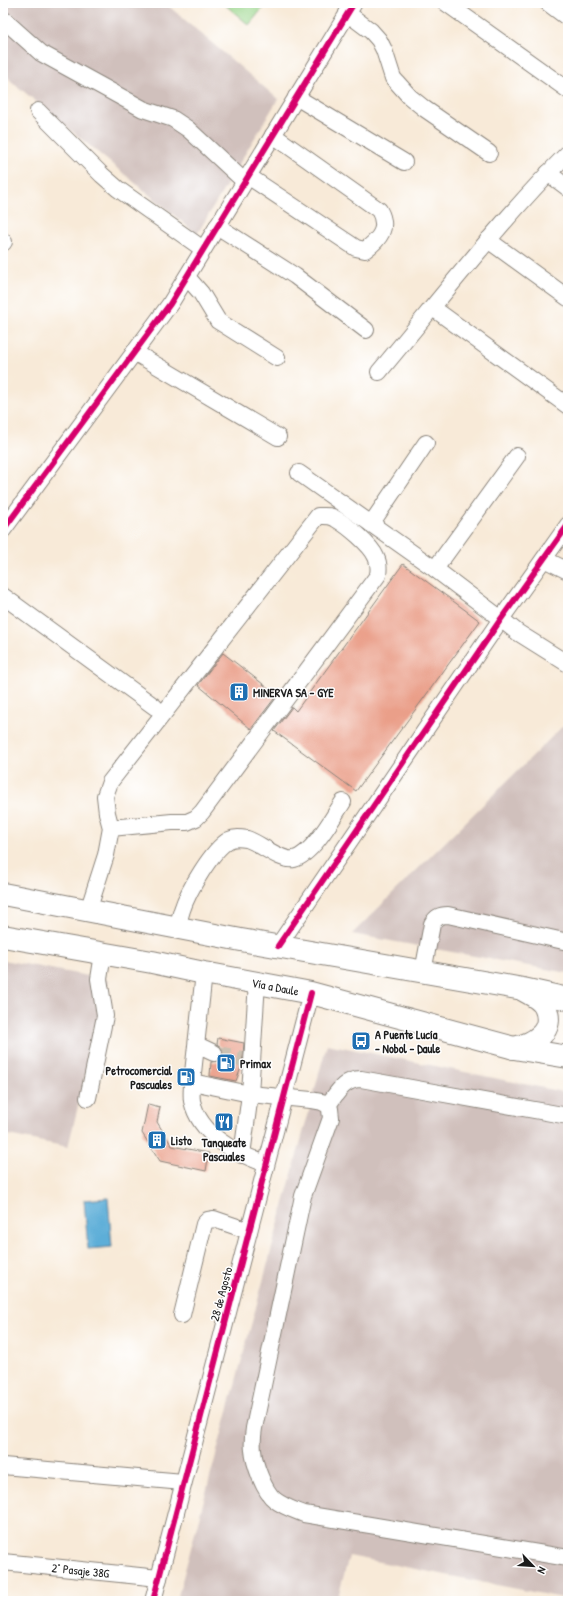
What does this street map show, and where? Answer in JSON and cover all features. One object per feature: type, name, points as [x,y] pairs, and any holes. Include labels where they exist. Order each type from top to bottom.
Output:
[{"type":"highway","points":[[3,894],[178,928],[523,989],[568,999]]},
{"type":"highway","name":"Vía a Daule","points":[[3,936],[152,962],[311,993],[514,1048],[568,1057]]},
{"type":"highway","points":[[514,1048],[527,1045],[535,1041],[542,1035],[546,1028],[547,1018],[545,1006],[538,999],[523,989]]},
{"type":"street","points":[[446,3],[568,90]]},
{"type":"street","points":[[548,3],[568,18]]},
{"type":"street","points":[[3,530],[170,304],[350,8],[379,40],[384,50],[393,78],[410,97],[424,109],[489,153]]},
{"type":"street","points":[[3,19],[41,53],[143,109],[173,119],[180,123],[246,179],[356,248],[365,250],[372,245],[382,232],[384,223],[379,210],[273,135]]},
{"type":"street","points":[[296,97],[404,162]]},
{"type":"street","points":[[38,111],[118,189],[203,249]]},
{"type":"street","points":[[379,372],[488,240],[568,153]]},
{"type":"street","points":[[548,173],[568,188]]},
{"type":"street","points":[[217,226],[295,276],[366,330]]},
{"type":"street","points":[[488,240],[568,298]]},
{"type":"street","points":[[187,277],[201,293],[218,321],[277,358]]},
{"type":"street","points":[[433,308],[568,406]]},
{"type":"street","points":[[134,352],[278,437]]},
{"type":"street","points":[[371,524],[426,443]]},
{"type":"street","points":[[435,569],[517,456]]},
{"type":"street","points":[[298,473],[435,569],[517,632],[568,664]]},
{"type":"street","points":[[88,910],[106,855],[111,828],[106,813],[105,796],[110,782],[318,516],[336,518],[366,542],[376,557],[379,566],[378,575],[202,812],[196,818],[187,822],[111,828]]},
{"type":"street","points":[[278,946],[501,619],[568,525]]},
{"type":"street","points":[[544,559],[568,571]]},
{"type":"street","points":[[3,596],[155,707]]},
{"type":"street","points":[[178,928],[182,909],[201,872],[214,855],[229,841],[237,838],[248,839],[284,858],[294,859],[310,849],[344,802]]},
{"type":"street","points":[[423,972],[432,924],[436,918],[442,915],[448,915],[568,942]]},
{"type":"street","points":[[88,1098],[105,1016],[99,979],[103,954]]},
{"type":"street","points":[[204,973],[192,1082],[192,1101],[200,1119],[214,1137],[242,1155],[266,1164]]},
{"type":"street","points":[[242,1155],[250,1094],[247,1059],[257,982]]},
{"type":"street","name":"28 de Agosto","points":[[153,1601],[266,1164],[285,1098],[311,993]]},
{"type":"street","points":[[197,1044],[214,1053]]},
{"type":"street","points":[[328,1105],[343,1086],[349,1081],[361,1079],[568,1116]]},
{"type":"street","points":[[192,1082],[250,1094],[311,1100],[328,1105]]},
{"type":"street","points":[[328,1105],[330,1108],[330,1118],[303,1196],[254,1428],[252,1448],[254,1460],[266,1488],[274,1500],[288,1508],[304,1514],[568,1558]]},
{"type":"street","points":[[182,1315],[204,1224],[208,1220],[214,1219],[249,1231]]},
{"type":"street","points":[[3,1466],[183,1482]]},
{"type":"street","name":"2° Pasaje 38G","points":[[3,1562],[159,1578]]},
{"type":"shaded area","points":[[3,3],[165,3],[278,99],[197,234],[11,81],[3,70]]},
{"type":"shaded area","points":[[568,721],[568,973],[352,934]]},
{"type":"shaded area","points":[[3,960],[109,980],[68,1147],[3,1134]]},
{"type":"shaded area","points":[[327,1044],[568,1093],[568,1599],[349,1556],[337,1601],[194,1601],[178,1596]]},
{"type":"green space","points":[[223,3],[267,3],[249,25]]},
{"type":"water","points":[[108,1198],[112,1247],[88,1249],[84,1200]]},
{"type":"building","points":[[403,564],[480,621],[356,791],[274,731],[292,707],[296,711]]},
{"type":"building","name":"MINERVA SA - GYE","points":[[223,653],[277,695],[251,729],[198,685]]},
{"type":"building","name":"Primax","points":[[218,1038],[244,1043],[242,1065],[236,1081],[210,1076],[211,1062],[219,1061],[223,1057],[222,1048],[217,1044]]},
{"type":"building","name":"Listo","points":[[148,1104],[160,1107],[157,1122],[172,1146],[209,1153],[206,1171],[160,1161],[142,1133]]},
{"type":"tunnel","points":[[214,1053],[242,1059]]},
{"type":"cycle path","points":[[3,530],[170,304],[354,3]]},
{"type":"cycle path","points":[[278,946],[501,619],[568,525]]},
{"type":"cycle path","points":[[153,1601],[311,993]]},
{"type":"place","name":"MINERVA SA - GYE","points":[[239,692]]},
{"type":"place","name":"A Puente Lucía - Nobol - Daule","points":[[361,1041]]},
{"type":"place","name":"Primax","points":[[226,1063]]},
{"type":"place","name":"Petrocomercial Pascuales","points":[[186,1077]]},
{"type":"place","name":"Tanqueate Pascuales","points":[[224,1122]]},
{"type":"place","name":"Listo","points":[[157,1140]]}]
